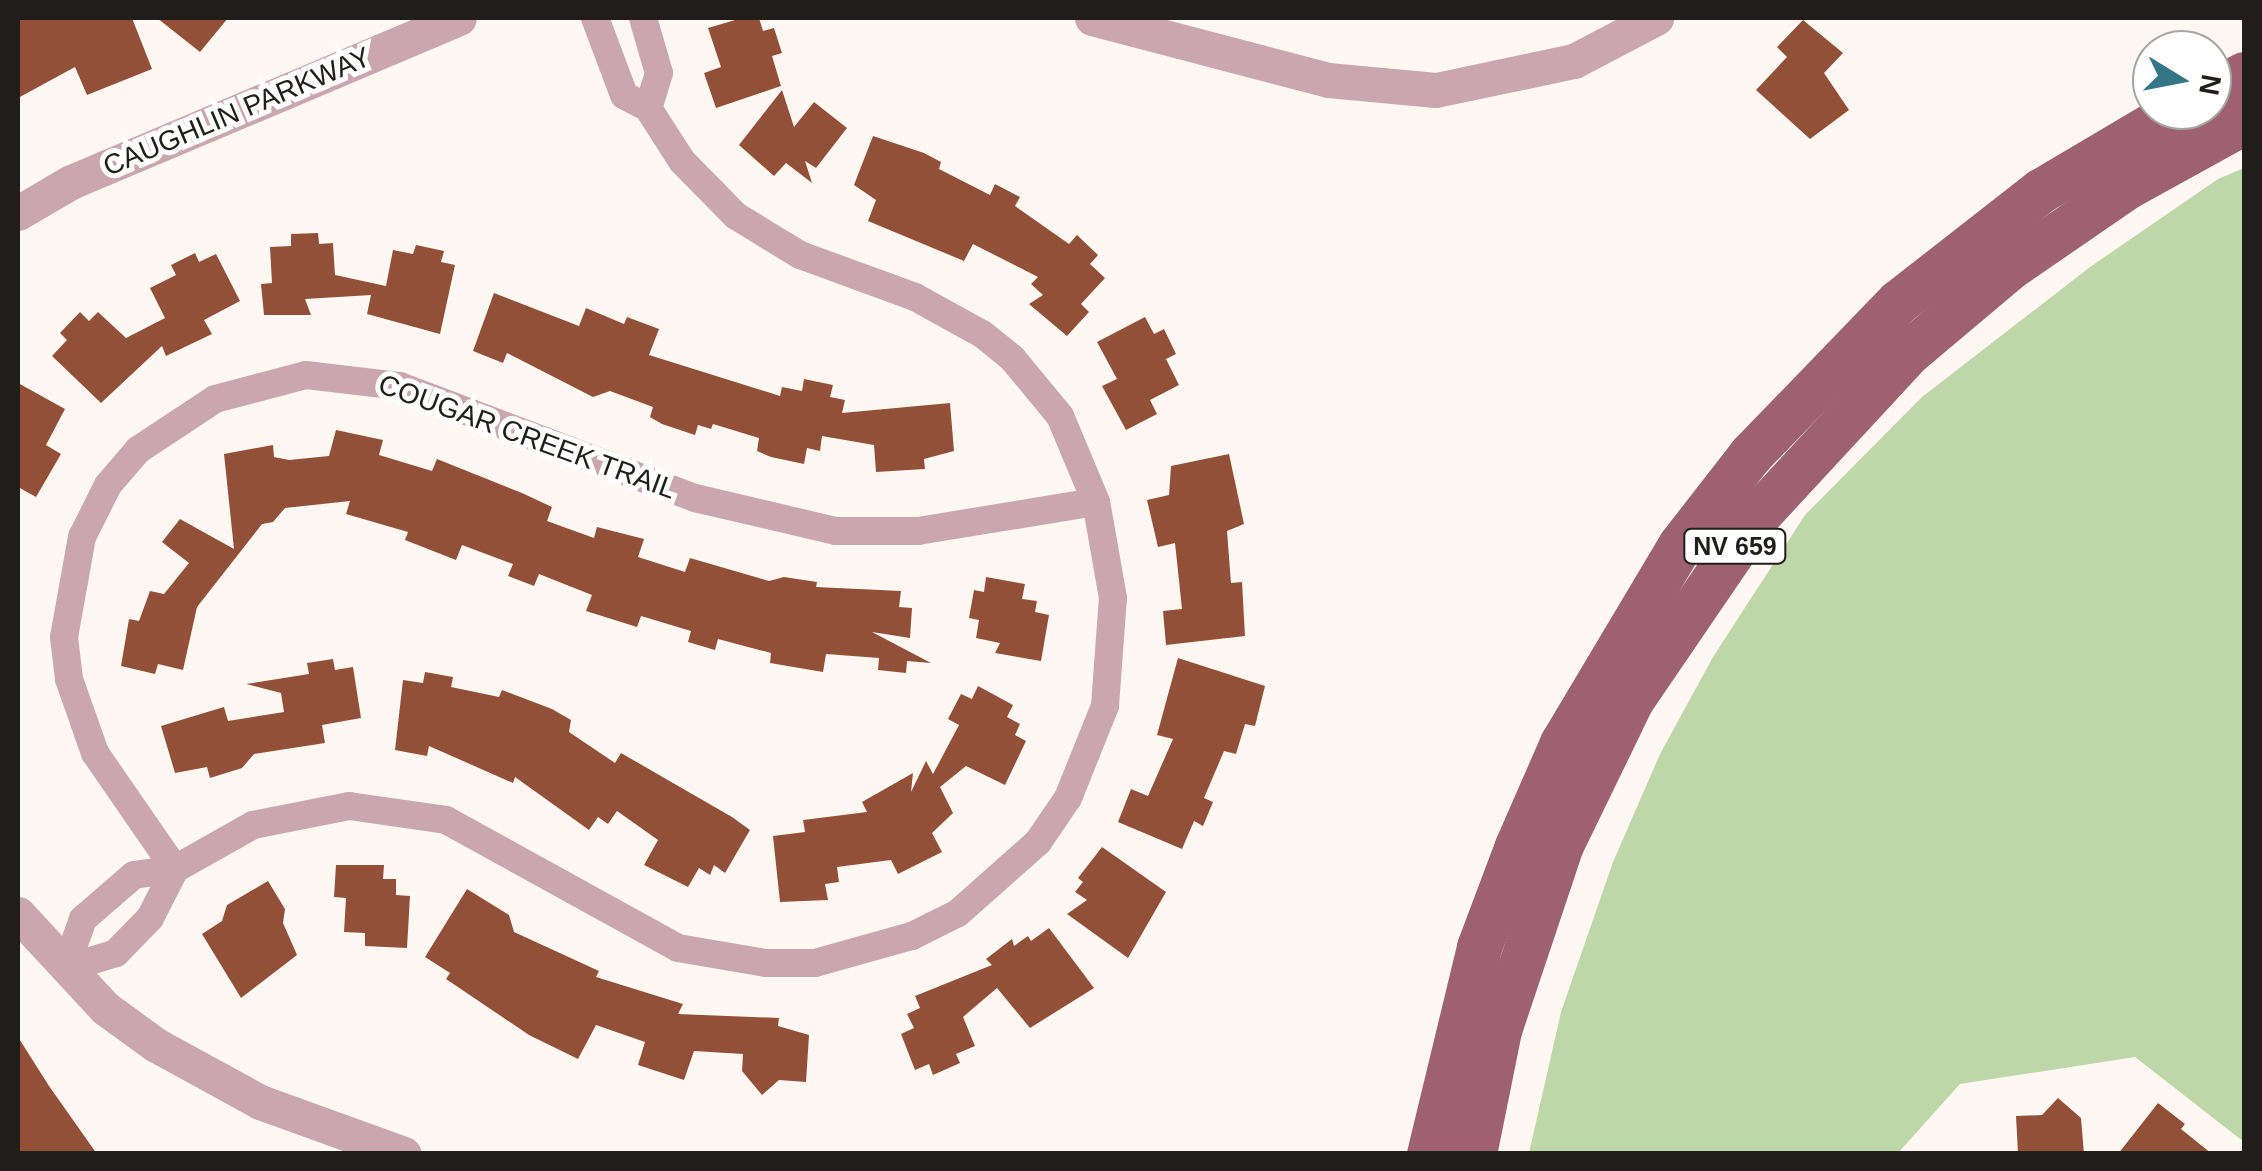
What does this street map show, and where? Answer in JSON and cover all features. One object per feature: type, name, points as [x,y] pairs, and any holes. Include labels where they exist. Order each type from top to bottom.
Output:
[{"type":"main road","name":"NV 659","points":[[1474,1154],[1499,1030],[1560,846],[1632,700],[1756,517],[1909,352],[2010,266],[2128,186],[2244,122]]},
{"type":"main road","name":"NV 659","points":[[1430,1154],[1479,947],[1517,846],[1570,728],[1680,545],[1776,426],[1898,302],[2040,191],[2143,130]]},
{"type":"street","name":"CAUGHLIN PARKWAY","points":[[18,213],[71,182],[459,18]]},
{"type":"street","points":[[65,969],[83,918],[134,875],[175,868],[212,844],[300,812],[400,810],[492,840],[678,948],[766,963],[816,963],[912,936],[958,913],[1038,842],[1091,750],[1113,654],[1113,598],[1096,502],[1060,416],[1012,358],[950,314],[767,238],[708,191],[648,108],[624,95],[595,18]]},
{"type":"street","points":[[643,18],[659,74],[648,108]]},
{"type":"street","points":[[1092,18],[1328,80],[1436,90],[1574,60],[1656,18]]},
{"type":"street","name":"COUGAR CREEK TRAIL","points":[[175,868],[95,753],[69,678],[64,637],[82,538],[108,485],[138,450],[215,399],[306,375],[400,386],[696,498],[836,531],[918,531],[1096,502]]},
{"type":"street","points":[[65,969],[116,953],[150,918],[175,868]]},
{"type":"street","points":[[18,914],[65,969],[106,1008],[209,1076],[314,1124],[404,1154]]},
{"type":"green space","points":[[2244,168],[2244,1142],[2135,1057],[1960,1084],[1898,1153],[1529,1153],[1561,1012],[1613,862],[1660,754],[1713,657],[1805,515],[1922,397],[2090,267],[2218,179]]},
{"type":"building","points":[[18,18],[132,18],[152,69],[87,95],[75,67],[18,98]]},
{"type":"building","points":[[157,18],[228,18],[200,52]]},
{"type":"building","points":[[742,18],[759,18],[763,31],[774,28],[782,53],[772,56],[781,86],[716,108],[704,73],[721,67],[708,28]]},
{"type":"building","points":[[1803,20],[1843,53],[1824,73],[1849,110],[1810,139],[1756,90],[1787,57],[1777,47]]},
{"type":"building","points":[[782,90],[794,127],[814,102],[847,128],[816,168],[805,161],[812,183],[786,163],[774,176],[739,145]]},
{"type":"building","points":[[873,136],[924,153],[941,162],[939,169],[990,195],[995,184],[1020,197],[1015,206],[1069,244],[1077,235],[1098,255],[1090,264],[1105,278],[1081,304],[1089,312],[1067,336],[1029,304],[1043,295],[1031,284],[1038,277],[973,244],[964,261],[868,221],[876,200],[854,185]]},
{"type":"building","points":[[318,233],[319,244],[333,243],[335,275],[386,286],[393,250],[413,254],[416,245],[444,251],[441,262],[455,265],[440,334],[367,314],[371,295],[305,299],[311,315],[264,315],[261,284],[272,283],[270,247],[291,246],[291,234]]},
{"type":"building","points":[[195,253],[199,262],[216,254],[240,301],[204,320],[212,334],[166,356],[162,346],[101,403],[52,356],[67,340],[60,333],[80,312],[89,321],[98,312],[126,338],[165,318],[150,288],[176,275],[171,265]]},
{"type":"building","points":[[494,293],[579,326],[586,308],[624,324],[627,317],[659,329],[649,355],[780,396],[782,387],[802,391],[804,379],[833,385],[830,397],[845,400],[842,413],[950,403],[954,451],[924,459],[925,469],[876,472],[874,445],[822,436],[820,451],[807,448],[804,464],[757,451],[759,438],[713,424],[711,429],[698,425],[695,435],[662,424],[650,417],[653,407],[610,391],[593,397],[507,353],[503,363],[473,351]]},
{"type":"building","points":[[1145,317],[1154,334],[1164,329],[1176,354],[1166,359],[1179,385],[1150,400],[1157,414],[1126,430],[1102,386],[1117,379],[1097,342]]},
{"type":"building","points":[[18,383],[65,409],[46,445],[61,454],[36,497],[18,487]]},
{"type":"building","points":[[336,430],[383,440],[379,455],[432,471],[437,459],[522,493],[552,507],[547,521],[594,538],[597,527],[644,539],[638,557],[685,572],[690,558],[769,581],[784,577],[817,582],[816,587],[901,591],[899,607],[912,608],[910,638],[872,632],[931,663],[907,661],[906,673],[878,670],[879,658],[826,654],[823,672],[770,663],[771,653],[718,639],[715,650],[688,642],[691,631],[641,616],[637,627],[586,611],[592,595],[539,574],[534,586],[508,576],[513,564],[462,545],[456,560],[405,540],[408,532],[346,514],[350,501],[285,508],[273,522],[262,524],[197,607],[183,670],[158,664],[155,674],[121,666],[129,619],[139,621],[150,591],[164,594],[189,563],[162,542],[180,519],[234,549],[224,454],[273,445],[274,457],[289,460],[329,456]]},
{"type":"building","points":[[1229,454],[1244,524],[1227,531],[1231,583],[1242,582],[1245,636],[1166,645],[1163,611],[1182,609],[1175,543],[1158,547],[1147,500],[1169,495],[1171,466]]},
{"type":"building","points":[[986,577],[1025,584],[1022,599],[1037,601],[1035,612],[1049,615],[1041,661],[995,653],[1000,643],[976,638],[979,620],[969,618],[974,590],[984,592]]},
{"type":"building","points":[[1178,658],[1265,686],[1255,726],[1245,724],[1236,754],[1224,751],[1204,798],[1213,802],[1203,826],[1194,821],[1182,849],[1118,822],[1131,789],[1148,796],[1173,739],[1157,735]]},
{"type":"building","points":[[333,659],[335,670],[353,667],[361,718],[322,725],[325,743],[254,754],[242,768],[210,778],[207,767],[175,773],[161,726],[224,707],[228,721],[284,712],[281,693],[246,684],[309,674],[307,663]]},
{"type":"building","points":[[425,672],[453,677],[451,687],[499,697],[502,690],[552,709],[571,720],[569,732],[615,763],[621,753],[750,830],[725,873],[714,865],[710,875],[699,868],[688,887],[644,865],[658,840],[617,811],[608,824],[598,817],[589,830],[515,777],[513,783],[429,746],[427,756],[395,750],[403,680],[423,683]]},
{"type":"building","points":[[978,686],[1013,705],[1007,717],[1020,724],[1015,735],[1026,741],[1005,785],[966,766],[940,787],[953,813],[932,833],[942,852],[898,874],[891,860],[837,867],[839,882],[825,884],[828,900],[780,902],[773,836],[805,832],[803,820],[867,812],[862,802],[913,773],[911,792],[926,761],[933,774],[959,725],[948,719],[961,694],[972,699]]},
{"type":"building","points":[[1102,847],[1166,892],[1128,958],[1067,914],[1087,900],[1075,892],[1083,882],[1078,878]]},
{"type":"building","points":[[336,865],[384,865],[383,879],[396,879],[396,895],[410,896],[407,948],[365,946],[365,933],[344,932],[346,898],[334,897]]},
{"type":"building","points":[[268,881],[285,909],[283,923],[297,955],[241,998],[202,934],[222,921],[227,905]]},
{"type":"building","points":[[467,889],[509,915],[514,932],[599,971],[596,977],[683,1004],[678,1014],[779,1018],[778,1026],[809,1035],[806,1082],[779,1080],[762,1095],[742,1071],[743,1054],[694,1051],[684,1080],[638,1065],[645,1042],[596,1025],[578,1059],[529,1035],[446,979],[450,973],[425,957]]},
{"type":"building","points":[[1049,928],[1094,988],[1030,1028],[997,988],[963,1017],[975,1046],[956,1054],[960,1063],[933,1075],[929,1064],[915,1070],[901,1034],[914,1028],[907,1014],[920,1008],[915,996],[992,965],[986,959],[1012,939],[1014,946],[1028,936],[1031,941]]},
{"type":"building","points":[[18,1037],[49,1086],[97,1154],[18,1154]]},
{"type":"building","points":[[2058,1098],[2081,1118],[2084,1154],[2018,1154],[2016,1116],[2042,1115]]},
{"type":"building","points":[[2158,1103],[2185,1124],[2181,1129],[2212,1154],[2118,1154]]}]
